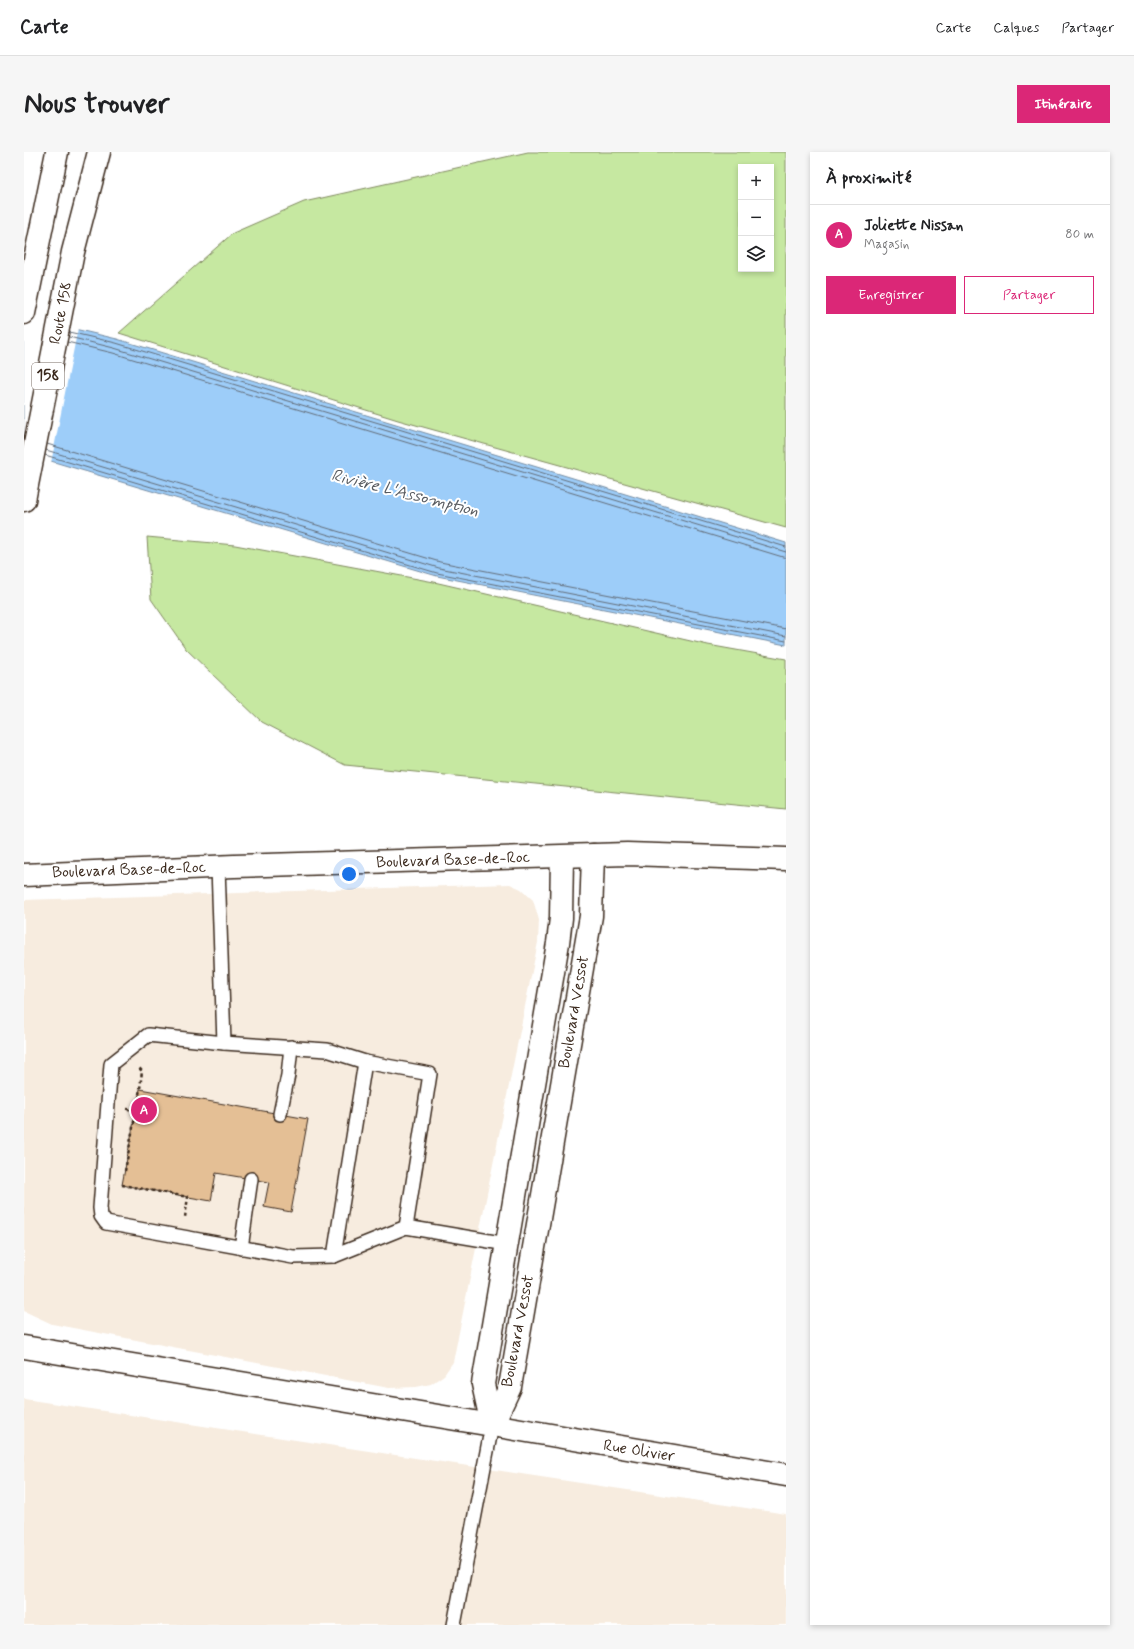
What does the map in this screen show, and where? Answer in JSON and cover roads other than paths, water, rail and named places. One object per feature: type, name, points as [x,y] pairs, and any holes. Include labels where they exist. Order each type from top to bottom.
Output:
[{"type":"main road","points":[[24,313],[57,152]]},
{"type":"main road","name":"Route 158","points":[[24,500],[73,252],[99,152]]},
{"type":"main road","name":"Boulevard Base-de-Roc","points":[[24,874],[594,855],[696,855],[786,859]]},
{"type":"main road","name":"Boulevard Vessot","points":[[492,1425],[510,1387],[591,916],[594,855]]},
{"type":"main road","name":"Boulevard Vessot","points":[[492,1425],[483,1384],[558,943],[561,918],[562,857]]},
{"type":"main road","name":"Rue Olivier","points":[[24,1347],[786,1475]]},
{"type":"lane","points":[[218,867],[224,1043]]},
{"type":"lane","points":[[406,1227],[430,1074],[365,1062],[327,1050],[224,1043],[148,1035],[111,1064],[101,1216],[102,1220],[110,1224],[293,1257],[334,1256],[406,1227],[508,1244]]},
{"type":"lane","points":[[280,1114],[288,1075],[291,1047]]},
{"type":"lane","points":[[334,1256],[365,1062]]},
{"type":"lane","points":[[241,1248],[251,1179]]},
{"type":"lane","points":[[454,1625],[492,1425]]},
{"type":"water","name":"Rivière L'Assomption","points":[[24,317],[117,339],[786,543],[786,645],[437,576],[24,453]]},
{"type":"place","name":"Joliette Nissan","points":[[144,1110]]}]
